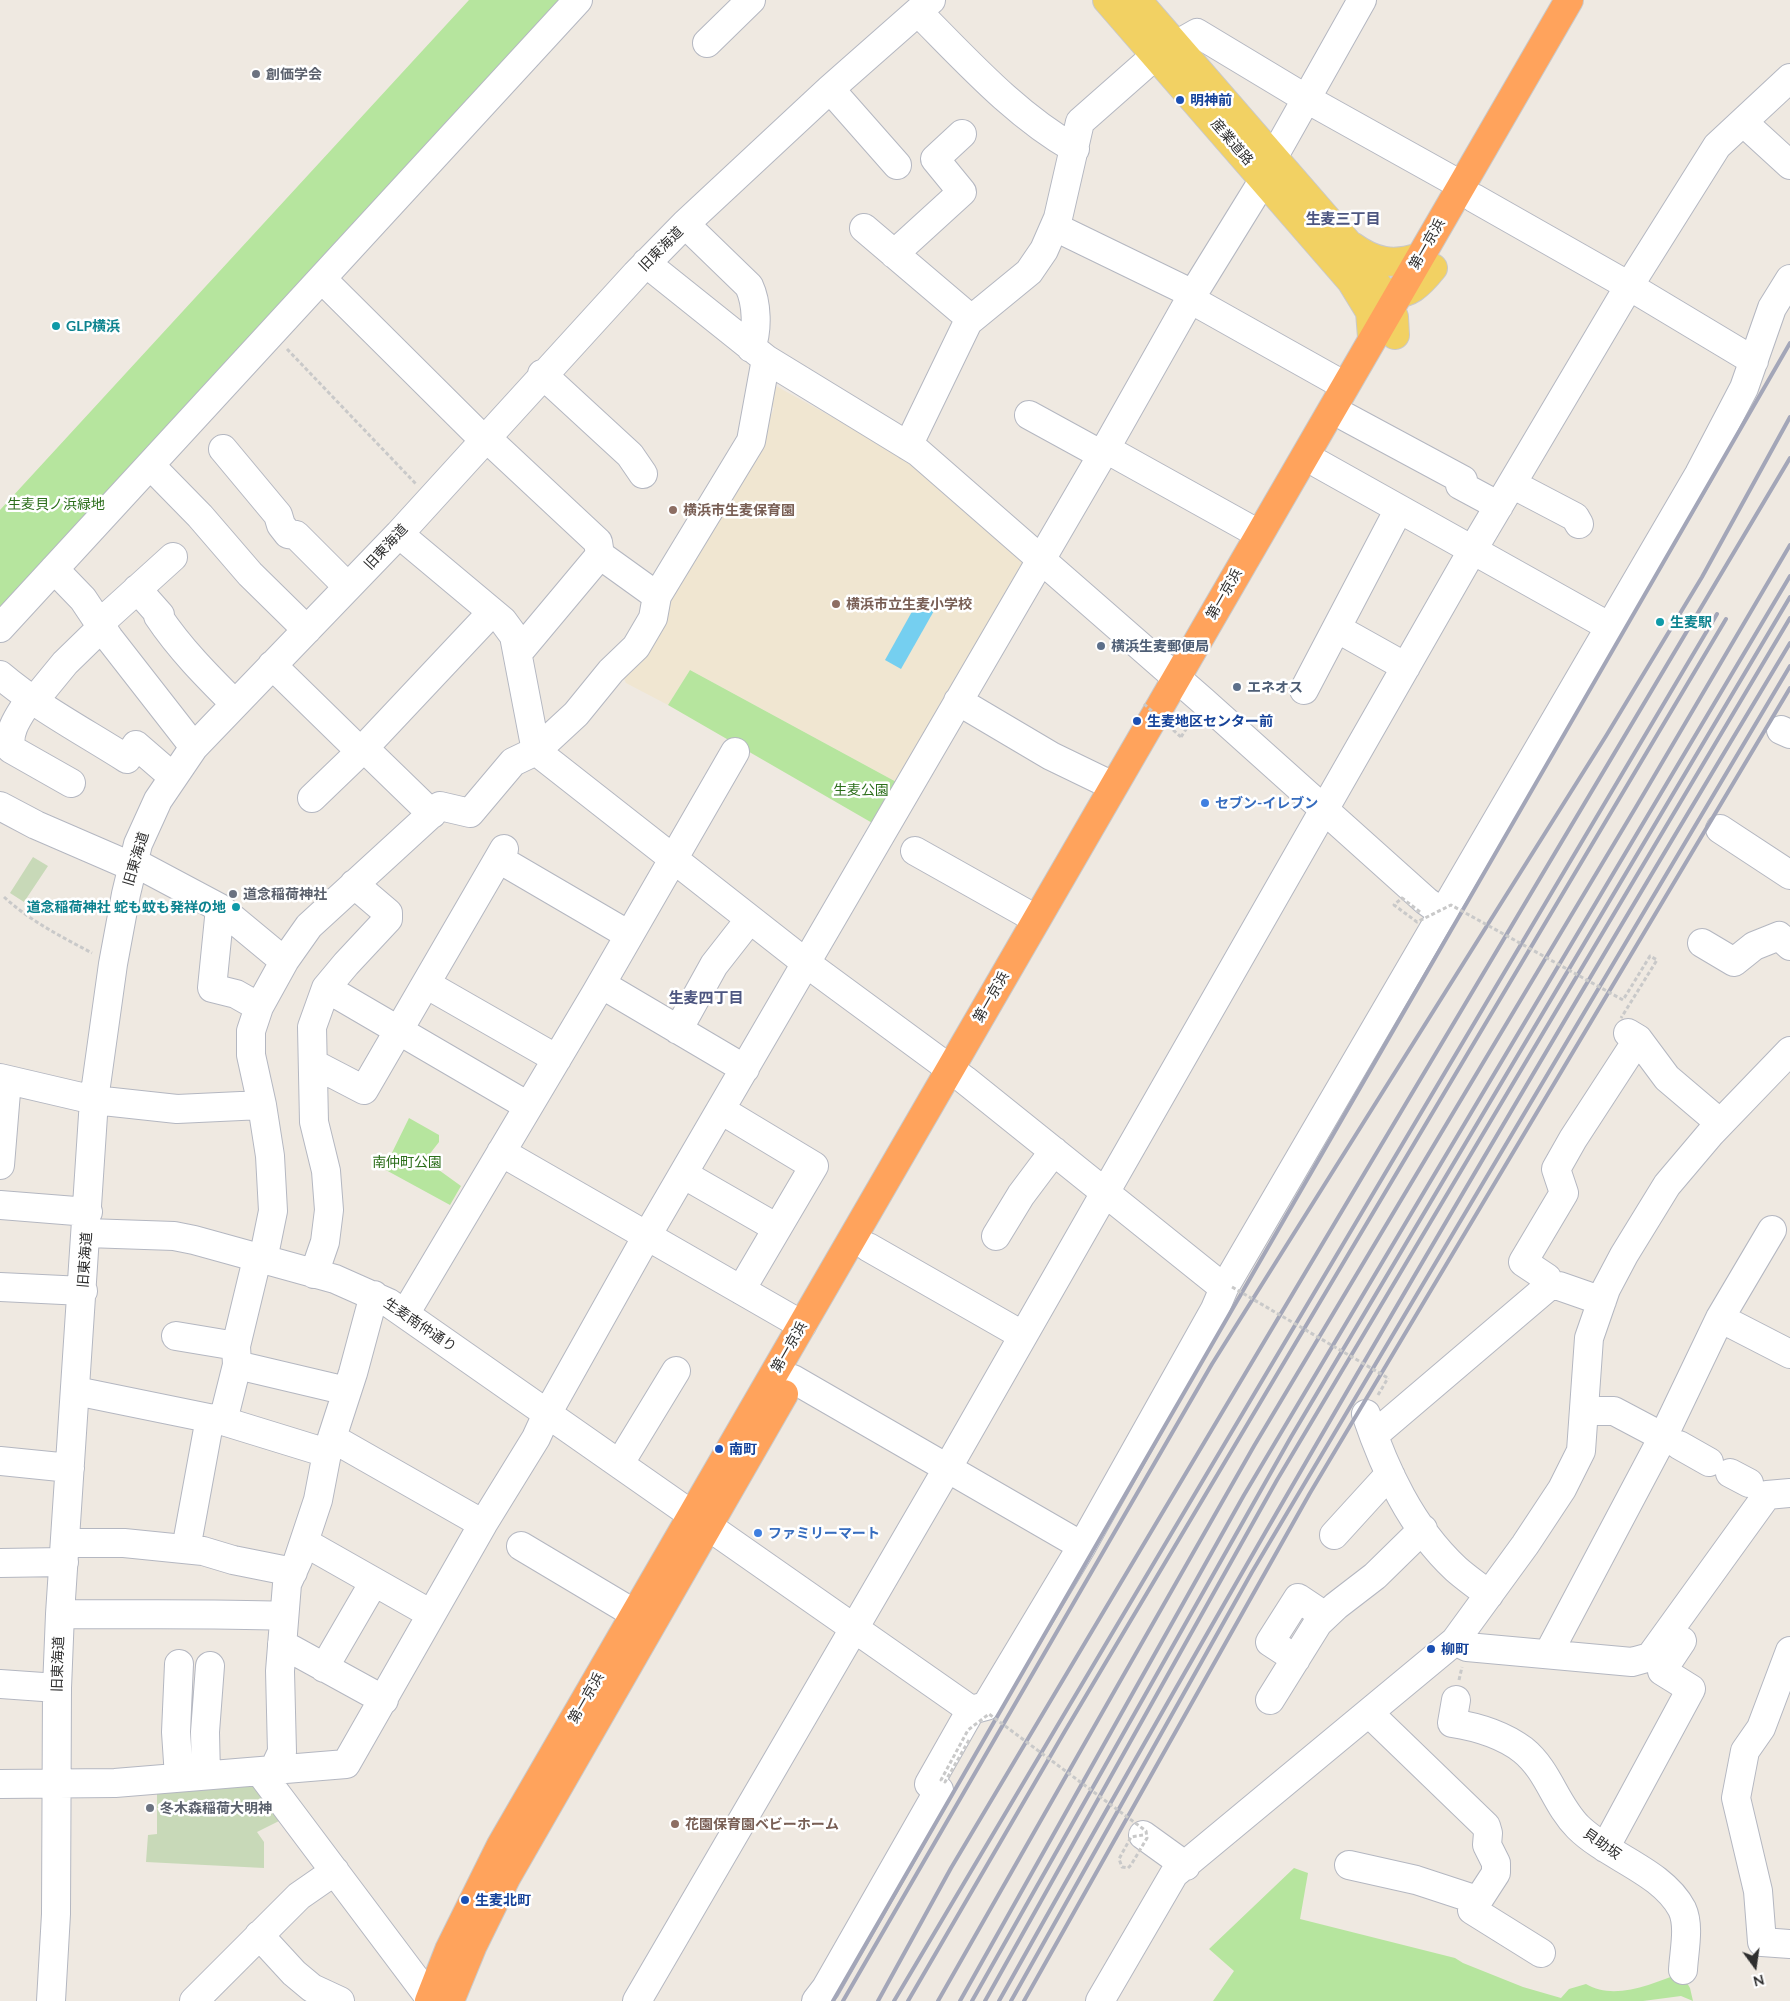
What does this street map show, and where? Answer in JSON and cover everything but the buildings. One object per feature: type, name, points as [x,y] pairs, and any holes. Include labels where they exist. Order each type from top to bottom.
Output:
[{"type":"highway","name":"第一京浜","points":[[435,2000],[473,1945],[506,1878],[700,1521],[802,1325],[957,1074],[1187,693],[1346,417],[1383,336],[1467,192],[1569,0]]},
{"type":"highway","name":"第一京浜","points":[[1467,192],[1588,0]]},
{"type":"highway","name":"第一京浜","points":[[435,2000],[449,1950],[501,1845],[635,1614],[700,1521],[793,1379],[868,1247],[1036,920],[1113,786],[1187,693],[1259,534],[1345,386],[1383,336],[1390,297],[1426,263]]},
{"type":"main road","name":"産業道路","points":[[1107,0],[1166,50],[1342,253],[1390,297]]},
{"type":"main road","name":"産業道路","points":[[1137,0],[1166,50]]},
{"type":"main road","name":"産業道路","points":[[1342,253],[1365,256],[1394,264],[1426,263]]},
{"type":"main road","name":"産業道路","points":[[1342,253],[1356,287],[1368,306],[1372,325],[1383,336]]},
{"type":"street","points":[[0,628],[578,0]]},
{"type":"street","points":[[706,43],[750,0]]},
{"type":"street","points":[[0,1784],[115,1784],[346,1764],[483,1524],[536,1438],[547,1414],[648,1234],[1104,452],[1192,297],[1269,168],[1305,98],[1362,0]]},
{"type":"street","points":[[924,6],[1002,95],[1054,137],[1075,150]]},
{"type":"street","name":"旧東海道","points":[[51,2001],[56,1914],[57,1688],[60,1614],[83,1291],[94,1100],[113,964],[126,894],[138,844],[154,809],[194,746],[399,534],[582,330],[685,224],[830,89],[924,6]]},
{"type":"street","points":[[908,446],[971,320],[1029,272],[1044,250],[1055,227],[1075,150],[1080,122],[1166,50],[1197,33],[1754,361]]},
{"type":"street","points":[[637,2001],[947,1470],[1022,1335],[1472,552],[1629,286],[1717,146],[1790,78]]},
{"type":"street","points":[[830,89],[897,165]]},
{"type":"street","points":[[1743,122],[1790,165]]},
{"type":"street","points":[[894,254],[962,192],[936,159],[962,134]]},
{"type":"street","points":[[186,1549],[217,1419],[237,1355],[273,1211],[270,1156],[262,1105],[251,1055],[251,1031],[259,1007],[284,961],[309,926],[440,806],[470,814],[513,762],[536,751],[576,714],[612,671],[636,647],[652,618],[657,596],[751,441],[759,353],[755,338],[754,297],[749,286],[685,224]]},
{"type":"street","points":[[1055,227],[1192,297],[1345,386]]},
{"type":"street","points":[[864,228],[971,320]]},
{"type":"street","points":[[646,263],[759,353],[908,446],[1040,559],[1187,693],[1324,810],[1430,909]]},
{"type":"street","points":[[816,2001],[826,1988],[939,1790],[928,1784],[971,1710],[986,1706],[1082,1546],[1228,1288],[1430,909],[1610,628],[1700,474],[1744,388],[1772,308],[1790,278]]},
{"type":"street","points":[[322,279],[477,448],[494,444],[598,542],[600,555],[657,596]]},
{"type":"street","points":[[542,374],[630,455],[644,474]]},
{"type":"street","points":[[1029,415],[1104,452],[1259,534]]},
{"type":"street","points":[[1346,417],[1463,480],[1460,485],[1506,495],[1575,518],[1579,524]]},
{"type":"street","points":[[223,449],[278,514],[281,525],[288,534],[296,535],[348,587]]},
{"type":"street","points":[[1319,464],[1472,552],[1610,628]]},
{"type":"street","points":[[151,466],[200,516],[250,574],[307,630]]},
{"type":"street","points":[[1304,690],[1338,629],[1399,509]]},
{"type":"street","points":[[399,534],[503,621],[514,636],[536,751],[806,963],[957,1074],[1228,1288]]},
{"type":"street","points":[[518,653],[600,555]]},
{"type":"street","points":[[71,783],[11,749],[9,739],[12,727],[31,701],[100,626],[173,557]]},
{"type":"street","points":[[54,569],[83,600],[100,626],[194,746]]},
{"type":"street","points":[[138,589],[160,615],[158,616],[181,647],[235,704]]},
{"type":"street","points":[[312,798],[362,750],[492,612]]},
{"type":"street","points":[[1338,629],[1406,667]]},
{"type":"street","points":[[272,666],[432,814]]},
{"type":"street","points":[[0,675],[31,701],[127,759],[136,745],[174,777]]},
{"type":"street","points":[[958,701],[1051,756],[1113,786]]},
{"type":"street","points":[[405,1314],[557,1059],[735,752]]},
{"type":"street","points":[[0,806],[36,825],[132,867],[142,867],[220,908],[284,961]]},
{"type":"street","points":[[1720,829],[1790,875]]},
{"type":"street","points":[[916,851],[1036,920]]},
{"type":"street","points":[[314,1064],[364,1090],[501,854],[629,935]]},
{"type":"street","points":[[314,1274],[325,1242],[329,1210],[326,1171],[314,1122],[312,1026],[326,988],[388,919],[388,913],[354,884]]},
{"type":"street","points":[[220,908],[212,988],[236,994],[259,1007]]},
{"type":"street","points":[[678,1030],[714,965],[750,919]]},
{"type":"street","points":[[1702,943],[1734,962],[1754,946],[1779,936],[1790,946]]},
{"type":"street","points":[[426,984],[557,1059]]},
{"type":"street","points":[[601,984],[744,1069]]},
{"type":"street","points":[[326,988],[398,1032],[528,1106]]},
{"type":"street","points":[[1549,1286],[1547,1278],[1523,1262],[1564,1193],[1556,1169],[1629,1030],[1667,1078],[1720,1122]]},
{"type":"street","points":[[1100,2001],[1174,1874],[1186,1866],[1455,1641],[1489,1595],[1562,1489],[1581,1451],[1589,1338],[1602,1301],[1624,1254],[1667,1185],[1720,1122],[1790,1051]]},
{"type":"street","points":[[0,1165],[4,1079],[94,1100],[177,1109],[262,1105]]},
{"type":"street","points":[[721,1110],[814,1166],[741,1290]]},
{"type":"street","points":[[996,1236],[1021,1195],[1054,1151]]},
{"type":"street","points":[[502,1152],[648,1234],[802,1325]]},
{"type":"street","points":[[683,1174],[777,1228]]},
{"type":"street","name":"生麦南仲通り","points":[[0,1205],[87,1223],[194,1240],[335,1279],[374,1295],[405,1314],[620,1463],[971,1710]]},
{"type":"street","points":[[1548,1654],[1669,1440],[1720,1318],[1772,1230]]},
{"type":"street","points":[[868,1247],[1022,1335]]},
{"type":"street","points":[[1489,1595],[1455,1568],[1423,1529],[1396,1490],[1370,1425],[1549,1286],[1559,1286],[1602,1301]]},
{"type":"street","points":[[0,1287],[83,1291]]},
{"type":"street","points":[[267,1771],[282,1752],[280,1671],[287,1584],[318,1500],[330,1446],[374,1295]]},
{"type":"street","points":[[1720,1318],[1790,1354]]},
{"type":"street","points":[[176,1336],[347,1392]]},
{"type":"street","points":[[620,1463],[676,1370]]},
{"type":"street","points":[[793,1379],[947,1470],[1082,1546]]},
{"type":"street","points":[[76,1391],[217,1419],[330,1446],[483,1524]]},
{"type":"street","points":[[1455,1641],[1467,1647],[1632,1662],[1650,1657],[1718,1565],[1751,1483],[1614,1411],[1584,1411]]},
{"type":"street","points":[[0,1461],[70,1468]]},
{"type":"street","points":[[1334,1535],[1386,1478],[1391,1476]]},
{"type":"street","points":[[1270,1700],[1296,1659],[1270,1642],[1298,1598],[1325,1616],[1375,1576],[1423,1529]]},
{"type":"street","points":[[0,1562],[124,1542],[186,1549],[293,1572]]},
{"type":"street","points":[[304,1542],[431,1614]]},
{"type":"street","points":[[521,1546],[635,1614]]},
{"type":"street","points":[[1605,1848],[1691,1689],[1662,1671],[1728,1572],[1718,1565]]},
{"type":"street","points":[[324,1668],[374,1582]]},
{"type":"street","points":[[60,1614],[154,1615],[205,1613],[284,1616]]},
{"type":"street","points":[[282,1644],[384,1700]]},
{"type":"street","points":[[1790,1651],[1764,1721],[1745,1751],[1736,1798],[1758,1891],[1762,1942],[1790,1944]]},
{"type":"street","points":[[179,1664],[176,1732],[179,1777]]},
{"type":"street","points":[[206,1775],[205,1732],[210,1666]]},
{"type":"street","points":[[0,1684],[57,1688]]},
{"type":"street","name":"貝助坂","points":[[1456,1700],[1452,1723],[1476,1727],[1495,1734],[1521,1749],[1545,1774],[1577,1826],[1605,1848],[1638,1868],[1673,1896],[1686,1921],[1683,1970]]},
{"type":"street","points":[[1368,1713],[1486,1826],[1488,1833],[1487,1845],[1496,1863],[1496,1873],[1472,1910],[1541,1954]]},
{"type":"street","points":[[267,1771],[335,1871],[435,2000]]},
{"type":"street","points":[[1143,1835],[1186,1866]]},
{"type":"street","points":[[1349,1865],[1416,1880],[1477,1900]]},
{"type":"street","points":[[194,2001],[298,1896],[335,1871]]},
{"type":"street","points":[[259,1936],[294,1973],[312,1988],[340,2001]]},
{"type":"path","points":[[272,334],[430,499]]},
{"type":"path","points":[[1144,704],[1181,737],[1187,693]]},
{"type":"path","points":[[4,898],[60,936],[113,964]]},
{"type":"path","points":[[1430,909],[1402,898],[1394,905],[1417,922],[1451,905],[1623,1000],[1650,956],[1657,960],[1629,1030]]},
{"type":"path","points":[[1228,1288],[1388,1378]]},
{"type":"path","points":[[970,1740],[945,1782],[941,1780],[968,1730],[989,1714],[1146,1831],[1146,1838],[1132,1865],[1128,1868],[1122,1867],[1119,1859],[1130,1837],[1143,1835]]},
{"type":"shaded area","name":"横浜市立生麦小学校","points":[[776,386],[910,460],[1030,566],[900,784],[690,670],[668,705],[626,683],[623,676],[674,580],[757,448],[774,408],[770,405]]},
{"type":"green space","name":"生麦貝ノ浜緑地","points":[[469,0],[568,0],[0,620],[0,510]]},
{"type":"green space","name":"生麦公園","points":[[690,670],[900,784],[874,824],[668,705]]},
{"type":"green space","points":[[33,857],[48,866],[24,902],[10,893]]},
{"type":"green space","name":"南仲町公園","points":[[409,1118],[439,1135],[439,1142],[425,1160],[461,1186],[450,1205],[384,1169]]},
{"type":"green space","points":[[256,1779],[285,1818],[257,1832],[264,1842],[264,1868],[146,1862],[148,1835],[157,1834],[157,1784]]},
{"type":"green space","points":[[1294,1868],[1308,1873],[1300,1919],[1455,1958],[1523,1987],[1561,1998],[1569,1989],[1586,1984],[1597,1989],[1621,1991],[1646,1986],[1681,1973],[1690,1988],[1693,2001],[1681,1996],[1643,2001],[1213,2001],[1234,1971],[1209,1949]]},
{"type":"water","points":[[919,599],[935,609],[901,669],[885,660]]},
{"type":"railway","points":[[833,2001],[1790,343]]},
{"type":"railway","points":[[843,2001],[1212,1364],[1606,736],[1702,577],[1790,417]]},
{"type":"railway","points":[[878,2001],[951,1868],[1790,458]]},
{"type":"railway","points":[[938,2001],[1254,1446],[1636,807],[1790,545]]},
{"type":"railway","points":[[960,2001],[1244,1495],[1790,576]]},
{"type":"railway","points":[[972,2001],[1291,1437],[1790,597]]},
{"type":"railway","points":[[894,2001],[1717,614]]},
{"type":"railway","points":[[985,2001],[1277,1480],[1790,618]]},
{"type":"railway","points":[[908,2001],[1065,1731],[1726,619]]},
{"type":"railway","points":[[999,2001],[1095,1830],[1389,1319],[1588,980],[1790,643]]},
{"type":"railway","points":[[1011,2001],[1252,1572],[1790,666]]},
{"type":"railway","points":[[1024,2001],[1310,1493],[1790,688]]},
{"type":"place","name":"創価学会","points":[[256,74]]},
{"type":"place","name":"明神前","points":[[1180,100]]},
{"type":"place","name":"GLP横浜","points":[[56,326]]},
{"type":"place","name":"横浜市生麦保育園","points":[[673,510]]},
{"type":"place","name":"横浜市立生麦小学校","points":[[836,604]]},
{"type":"place","name":"生麦駅","points":[[1660,622]]},
{"type":"place","name":"横浜生麦郵便局","points":[[1101,646]]},
{"type":"place","name":"エネオス","points":[[1237,687]]},
{"type":"place","name":"生麦地区センター前","points":[[1137,721]]},
{"type":"place","name":"セブン-イレブン","points":[[1205,803]]},
{"type":"place","name":"道念稲荷神社","points":[[233,894]]},
{"type":"place","name":"道念稲荷神社 蛇も蚊も発祥の地","points":[[236,907]]},
{"type":"place","name":"南町","points":[[719,1449]]},
{"type":"place","name":"ファミリーマート","points":[[758,1533]]},
{"type":"place","name":"柳町","points":[[1431,1649]]},
{"type":"place","name":"冬木森稲荷大明神","points":[[150,1808]]},
{"type":"place","name":"花園保育園ベビーホーム","points":[[675,1824]]},
{"type":"place","name":"生麦北町","points":[[465,1900]]},
{"type":"district","name":"生麦三丁目","points":[[1343,219]]},
{"type":"district","name":"生麦四丁目","points":[[706,998]]}]
